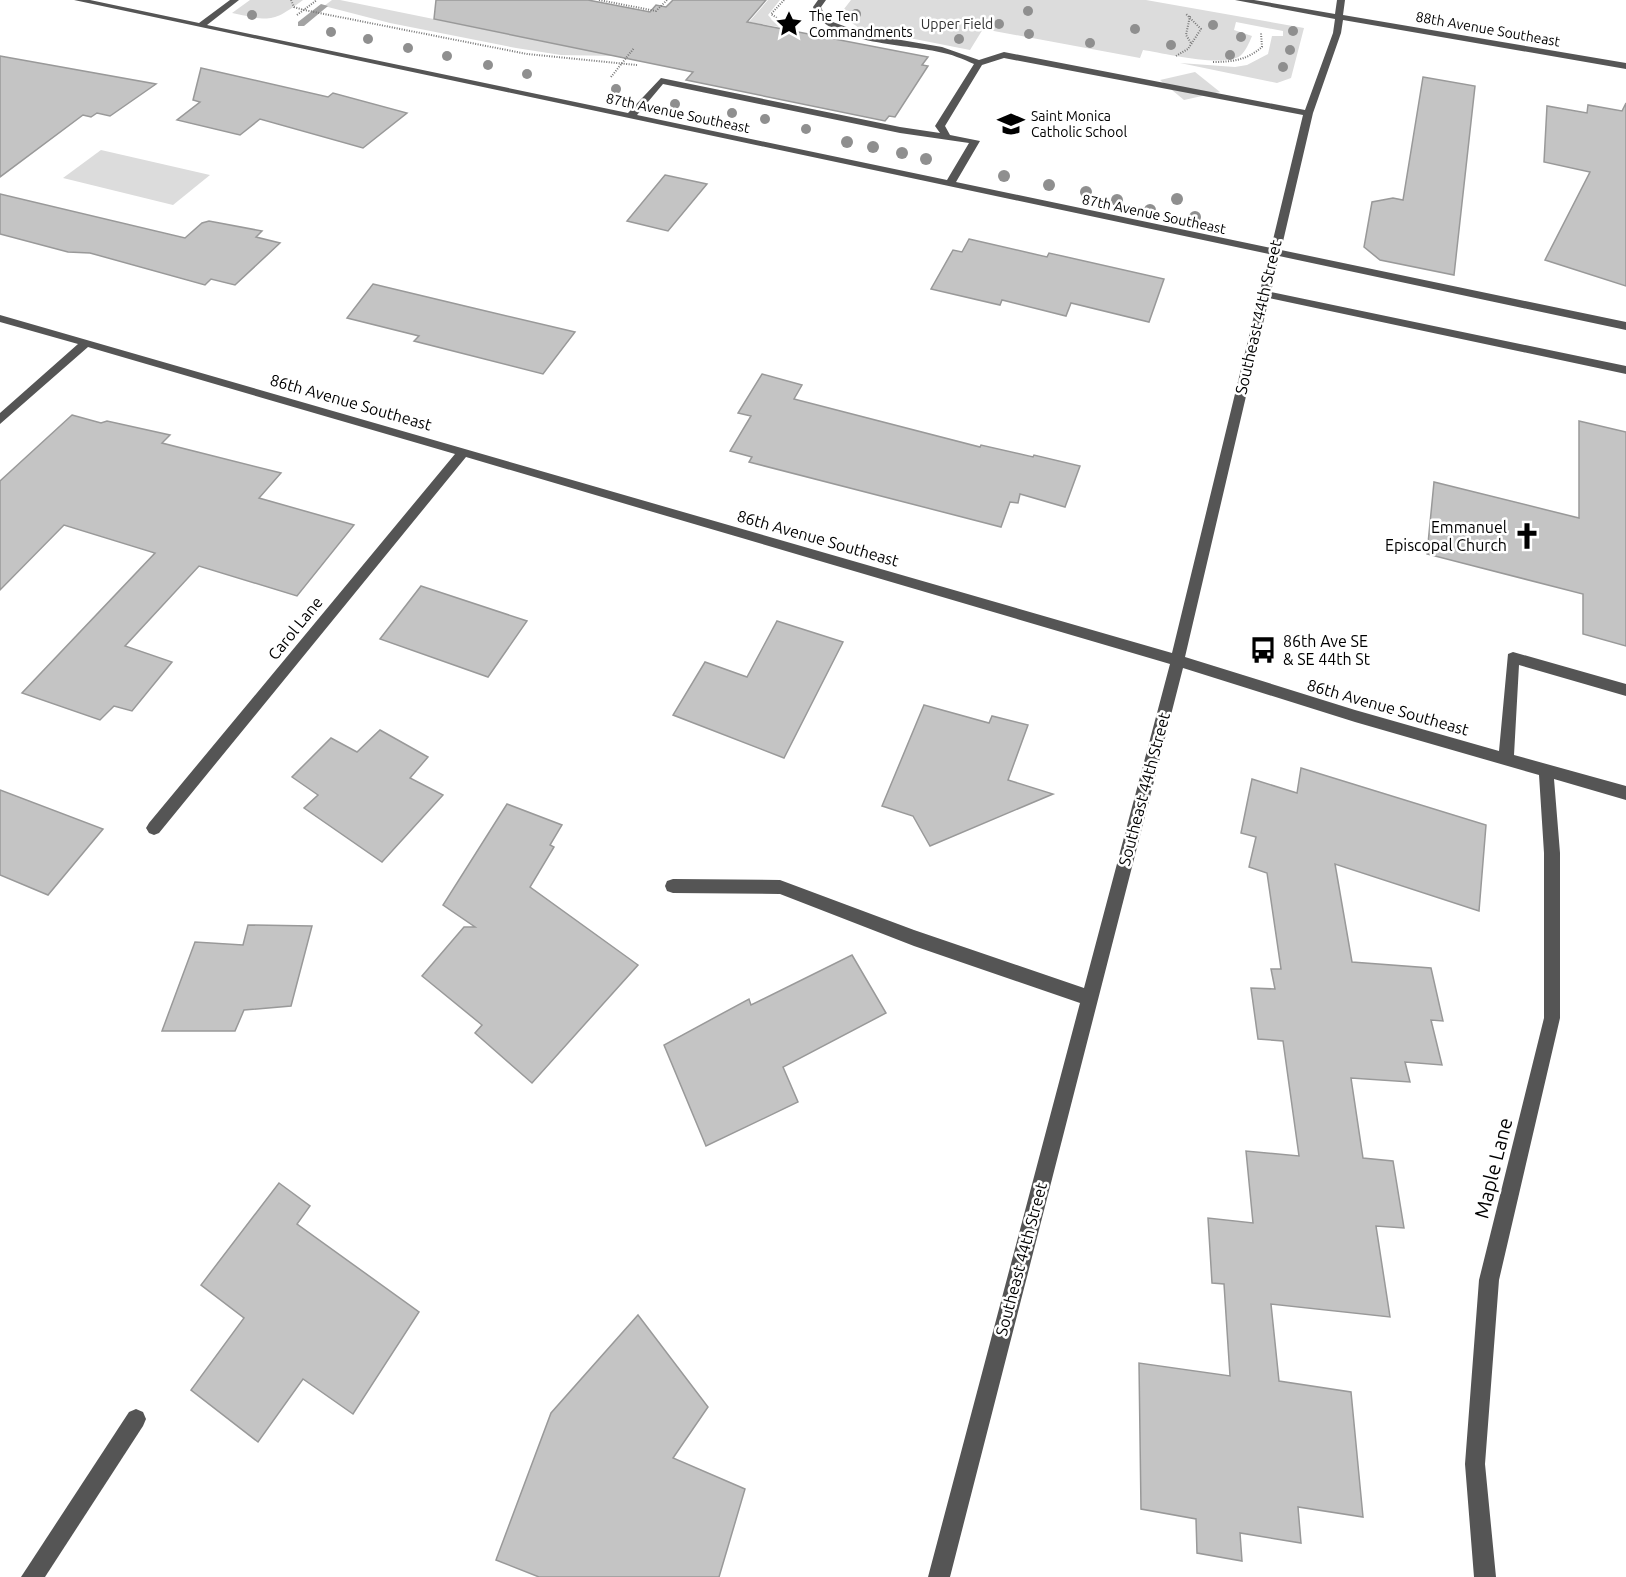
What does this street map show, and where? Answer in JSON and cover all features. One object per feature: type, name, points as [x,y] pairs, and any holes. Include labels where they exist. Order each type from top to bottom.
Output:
[{"type":"street","name":"87th Avenue Southeast","points":[[78,0],[1626,326]]},
{"type":"street","points":[[200,26],[235,0]]},
{"type":"street","points":[[822,0],[817,7],[819,16],[829,24],[850,32],[952,51],[979,63]]},
{"type":"street","name":"88th Avenue Southeast","points":[[1239,0],[1626,66]]},
{"type":"street","name":"Southeast 44th Street","points":[[939,1577],[1178,659],[1273,253],[1308,112],[1337,33],[1341,0]]},
{"type":"street","points":[[946,135],[940,126],[979,63],[992,56],[1004,55],[1308,112]]},
{"type":"street","points":[[630,117],[661,81],[900,130],[975,141],[950,184]]},
{"type":"street","points":[[1265,294],[1626,370]]},
{"type":"street","name":"86th Avenue Southeast","points":[[0,318],[1178,659],[1355,716],[1626,793]]},
{"type":"street","points":[[0,420],[86,343]]},
{"type":"street","name":"Carol Lane","points":[[154,828],[463,452]]},
{"type":"street","points":[[1506,758],[1513,658],[1626,690]]},
{"type":"street","name":"Maple Lane","points":[[1485,1577],[1475,1464],[1489,1280],[1552,1018],[1552,853],[1546,770]]},
{"type":"street","points":[[673,886],[780,887],[914,938],[1089,998]]},
{"type":"street","points":[[32,1577],[136,1419]]},
{"type":"path","points":[[291,0],[294,7],[304,10],[527,54],[623,62]]},
{"type":"path","points":[[599,0],[662,12]]},
{"type":"path","points":[[656,11],[668,0]]},
{"type":"path","points":[[1179,58],[1170,58],[1184,53],[1201,28],[1186,14]]},
{"type":"path","points":[[1190,16],[1186,35],[1191,43]]},
{"type":"path","points":[[1208,62],[1232,62],[1252,57],[1262,47],[1261,33],[1255,31]]},
{"type":"path","points":[[611,77],[634,48]]},
{"type":"green space","points":[[250,0],[303,0],[284,13],[270,18],[255,18],[232,13]]},
{"type":"green space","points":[[332,0],[615,56],[561,55],[516,48],[390,23],[324,6]]},
{"type":"green space","points":[[768,0],[780,0],[768,15],[779,27],[749,22]]},
{"type":"green space","name":"Upper Field","points":[[851,0],[1146,0],[1304,28],[1291,78],[1277,83],[1180,63],[1235,67],[1247,65],[1268,54],[1272,36],[1283,36],[1283,31],[1236,22],[1234,30],[1252,36],[1240,56],[1220,61],[1193,59],[1143,50],[1140,58],[983,29],[970,50],[859,28],[849,20],[844,9]]},
{"type":"green space","points":[[1195,72],[1220,92],[1184,100],[1160,80]]},
{"type":"green space","points":[[101,150],[210,175],[173,205],[63,178]]},
{"type":"building","points":[[436,0],[588,0],[650,12],[656,5],[666,7],[673,0],[766,0],[747,22],[928,57],[922,65],[928,66],[895,117],[889,116],[885,121],[686,80],[693,72],[434,19]]},
{"type":"building","points":[[0,56],[156,84],[110,116],[97,113],[91,117],[83,115],[0,177]]},
{"type":"building","points":[[201,68],[328,97],[333,93],[407,113],[363,148],[260,119],[240,135],[177,120],[200,102],[193,100]]},
{"type":"building","points":[[1423,77],[1475,86],[1454,275],[1380,260],[1364,247],[1372,202],[1393,198],[1403,200]]},
{"type":"building","points":[[1626,103],[1626,286],[1545,260],[1590,172],[1544,162],[1547,106],[1587,113],[1588,105],[1622,111]]},
{"type":"building","points":[[665,175],[707,184],[668,231],[627,221]]},
{"type":"building","points":[[0,194],[185,238],[202,223],[209,221],[262,231],[256,237],[280,243],[235,285],[211,279],[205,285],[90,253],[68,252],[0,234]]},
{"type":"building","points":[[969,239],[1047,257],[1049,253],[1164,279],[1149,322],[1071,303],[1066,316],[1002,300],[1000,305],[931,289],[953,250],[962,252]]},
{"type":"building","points":[[373,284],[575,332],[543,374],[414,341],[419,336],[347,318]]},
{"type":"building","points":[[762,374],[802,385],[794,399],[980,447],[981,445],[1033,457],[1034,455],[1080,466],[1065,507],[1020,494],[1018,503],[1010,502],[1001,527],[749,462],[752,457],[730,451],[751,416],[738,413]]},
{"type":"building","points":[[72,415],[101,423],[107,421],[170,435],[162,443],[281,473],[259,498],[354,525],[297,596],[199,566],[125,646],[172,662],[132,711],[114,706],[100,720],[22,693],[155,553],[64,525],[0,590],[0,481]]},
{"type":"building","name":"Emmanuel Episcopal Church","points":[[1579,421],[1626,432],[1626,646],[1583,634],[1583,594],[1427,554],[1434,482],[1579,518]]},
{"type":"building","points":[[421,586],[527,621],[488,677],[380,639]]},
{"type":"building","points":[[777,621],[843,642],[784,758],[673,715],[705,662],[747,677]]},
{"type":"building","points":[[924,705],[989,723],[992,716],[1028,725],[1008,780],[1053,794],[930,846],[913,816],[882,806]]},
{"type":"building","points":[[380,730],[428,757],[410,778],[443,795],[382,862],[304,808],[318,795],[292,777],[331,738],[357,752]]},
{"type":"building","points":[[1301,768],[1486,825],[1479,911],[1335,864],[1352,962],[1431,968],[1443,1021],[1431,1020],[1442,1065],[1405,1062],[1410,1082],[1351,1078],[1363,1158],[1393,1161],[1404,1228],[1376,1226],[1390,1317],[1271,1304],[1279,1381],[1351,1392],[1363,1517],[1298,1507],[1301,1543],[1240,1533],[1242,1561],[1197,1553],[1196,1519],[1141,1509],[1139,1363],[1230,1376],[1224,1284],[1212,1283],[1208,1218],[1253,1223],[1246,1151],[1299,1156],[1283,1041],[1258,1039],[1251,988],[1275,989],[1271,969],[1281,969],[1267,873],[1249,867],[1256,837],[1241,833],[1252,779],[1297,793]]},
{"type":"building","points":[[0,790],[103,829],[48,895],[0,875]]},
{"type":"building","points":[[507,804],[562,825],[550,845],[554,847],[530,887],[638,965],[532,1083],[475,1033],[482,1025],[422,976],[464,927],[475,927],[443,905]]},
{"type":"building","points":[[248,925],[312,926],[291,1006],[244,1010],[235,1031],[162,1031],[195,942],[243,945]]},
{"type":"building","points":[[852,955],[886,1013],[783,1067],[798,1102],[706,1146],[664,1045],[749,999],[751,1005]]},
{"type":"building","points":[[279,1183],[310,1206],[297,1224],[419,1312],[353,1414],[303,1379],[258,1442],[191,1390],[244,1318],[201,1285]]},
{"type":"building","points":[[638,1315],[708,1407],[673,1458],[745,1489],[719,1577],[539,1577],[496,1560],[551,1413]]},
{"type":"waterway","points":[[301,24],[324,6]]},
{"type":"place","name":"The Ten Commandments","points":[[789,24]]},
{"type":"place","name":"Saint Monica Catholic School","points":[[1011,124]]},
{"type":"place","name":"Emmanuel Episcopal Church","points":[[1527,536]]},
{"type":"place","name":"86th Ave SE & SE 44th St","points":[[1263,650]]}]
